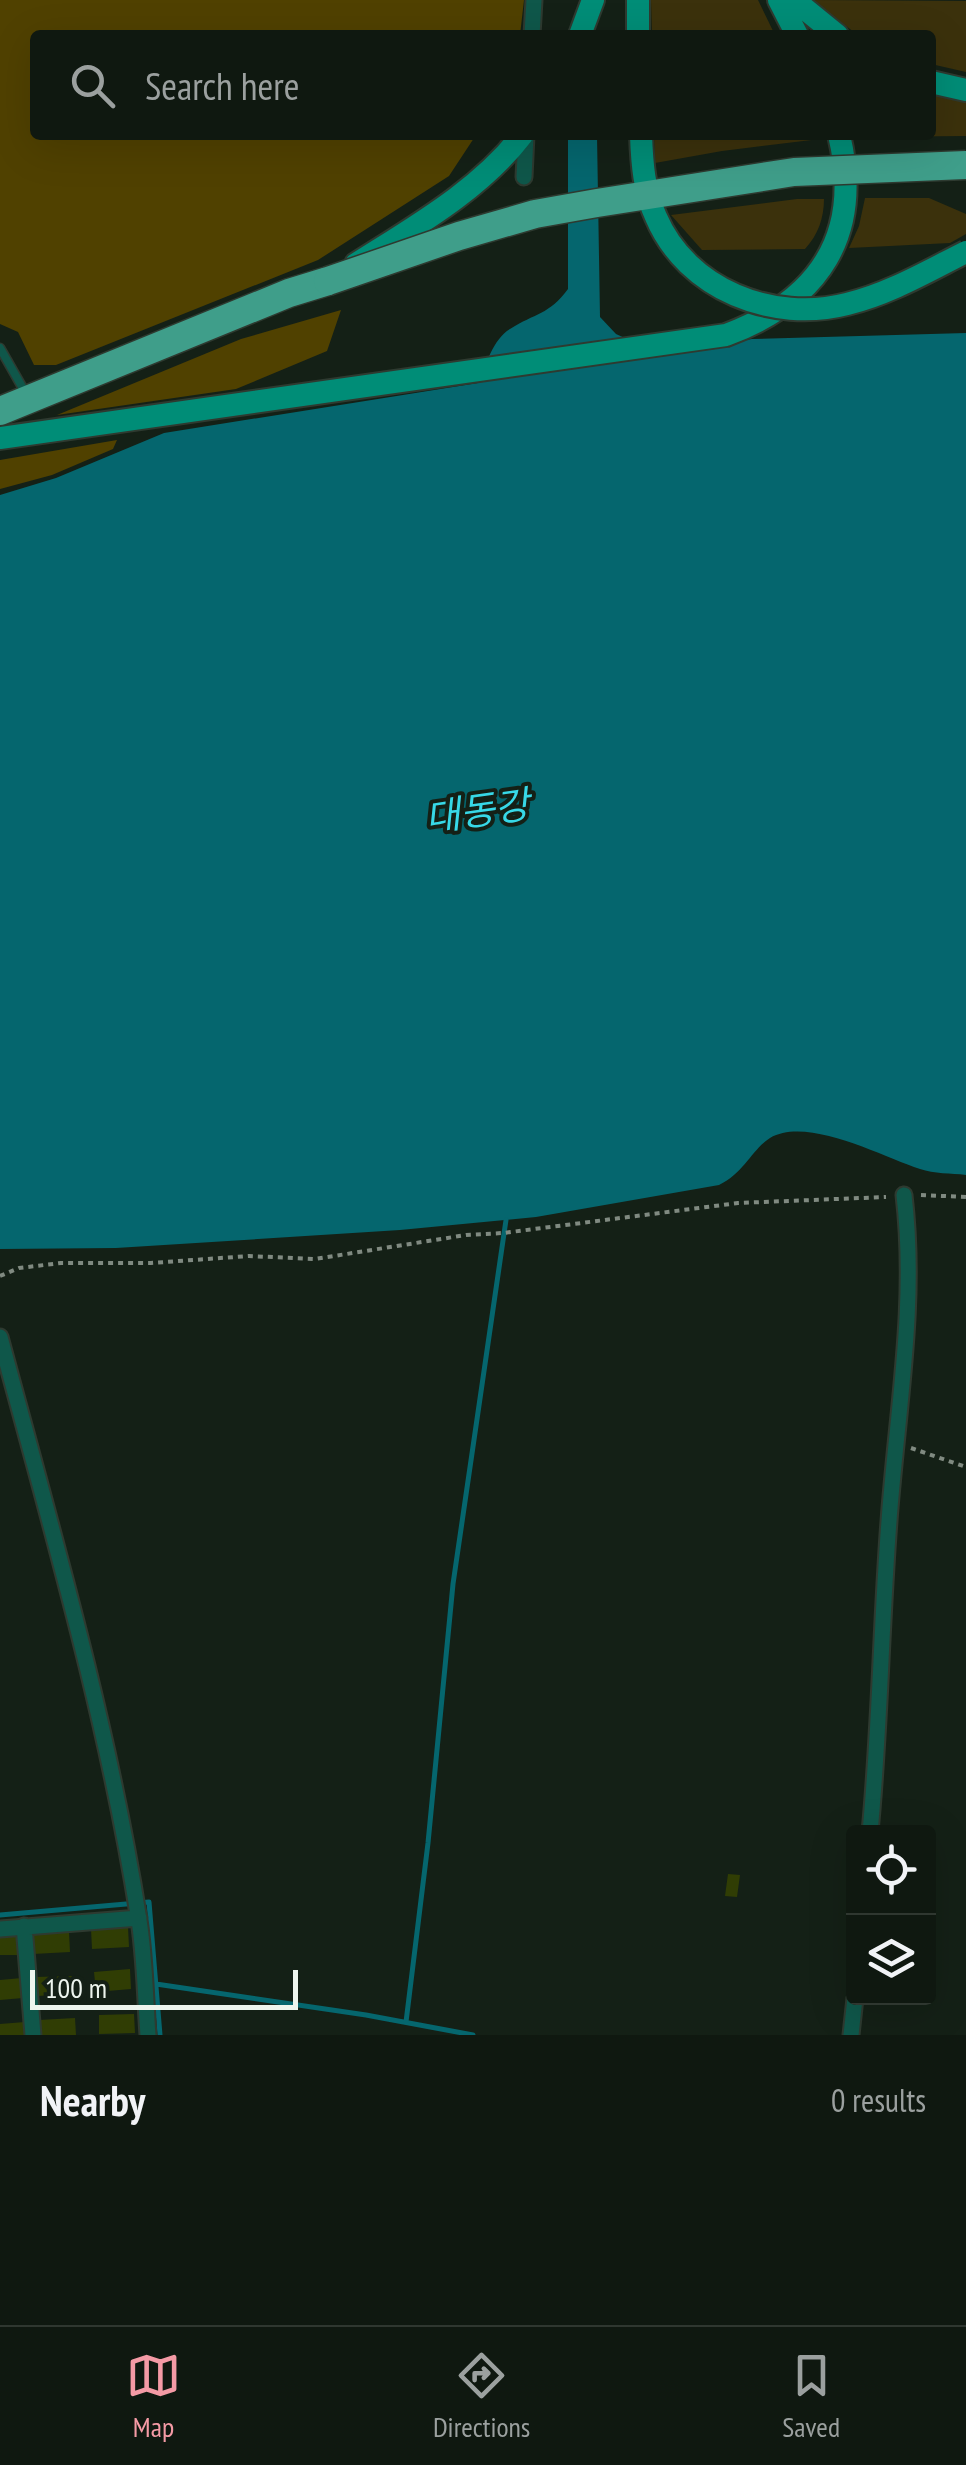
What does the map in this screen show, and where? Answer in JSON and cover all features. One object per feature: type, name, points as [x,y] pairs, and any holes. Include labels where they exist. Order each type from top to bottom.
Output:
[{"type":"highway","points":[[14,404],[289,293],[535,214],[794,172],[966,166]]},
{"type":"main road","points":[[582,30],[593,0]]},
{"type":"main road","points":[[638,0],[638,30]]},
{"type":"main road","points":[[779,0],[794,30]]},
{"type":"main road","points":[[794,0],[831,30]]},
{"type":"main road","points":[[936,83],[966,90]]},
{"type":"main road","points":[[328,282],[474,183],[519,140]]},
{"type":"main road","points":[[641,140],[646,190],[656,219],[672,246],[688,266],[710,282],[754,304],[793,310],[847,304],[886,291],[966,252]]},
{"type":"main road","points":[[0,438],[726,334],[748,326],[784,304],[824,265],[840,235],[846,212],[840,140]]},
{"type":"street","points":[[532,30],[534,0]]},
{"type":"street","points":[[524,140],[524,177]]},
{"type":"street","points":[[871,1825],[883,1675],[889,1519],[909,1298],[904,1194]]},
{"type":"street","points":[[0,1337],[110,1770],[139,1918],[148,2035]]},
{"type":"street","points":[[0,1929],[139,1918]]},
{"type":"street","points":[[24,1926],[33,2035]]},
{"type":"street","points":[[852,2035],[854,2005]]},
{"type":"lane","points":[[0,348],[14,404]]},
{"type":"path","points":[[0,1276],[19,1268],[61,1262],[151,1264],[249,1256],[315,1259],[466,1235],[738,1204],[844,1201],[904,1194],[966,1197]]},
{"type":"path","points":[[897,1443],[966,1466]]},
{"type":"shaded area","points":[[0,0],[524,0],[521,30],[30,30],[30,140],[473,140],[449,176],[318,260],[56,365],[34,365],[18,332],[0,324]]},
{"type":"shaded area","points":[[651,0],[758,0],[773,30],[652,30]]},
{"type":"shaded area","points":[[811,0],[966,1],[966,72],[936,65],[936,30],[851,30]]},
{"type":"shaded area","points":[[936,93],[966,102],[966,136],[936,136]]},
{"type":"shaded area","points":[[654,140],[812,140],[722,151],[655,163]]},
{"type":"shaded area","points":[[865,198],[929,198],[966,214],[966,234],[950,243],[849,248]]},
{"type":"shaded area","points":[[824,199],[819,226],[805,249],[702,250],[671,215]]},
{"type":"shaded area","points":[[341,310],[327,351],[236,389],[57,415],[241,339]]},
{"type":"shaded area","points":[[117,440],[113,449],[52,475],[0,489],[0,460]]},
{"type":"water","name":"대동강","points":[[568,140],[597,140],[600,317],[616,334],[660,354],[752,339],[966,333],[966,1175],[925,1171],[824,1135],[786,1133],[770,1138],[719,1185],[536,1217],[116,1248],[0,1249],[0,495],[56,478],[164,433],[478,383],[504,333],[548,309],[568,289]]},
{"type":"building","points":[[728,1874],[740,1875],[737,1897],[725,1896]]},
{"type":"building","points":[[128,1927],[129,1947],[92,1949],[91,1929]]},
{"type":"building","points":[[69,1932],[70,1952],[33,1954],[31,1935]]},
{"type":"building","points":[[0,1937],[17,1937],[18,1955],[0,1955]]},
{"type":"building","points":[[130,1969],[131,1989],[96,1992],[94,1972]]},
{"type":"building","points":[[72,1976],[73,1994],[37,1996],[36,1977]]},
{"type":"building","points":[[22,1978],[23,1998],[0,2000],[0,1980]]},
{"type":"building","points":[[134,2014],[135,2033],[99,2034],[99,2015]]},
{"type":"building","points":[[75,2018],[76,2035],[40,2035],[39,2020]]},
{"type":"building","points":[[25,2022],[26,2035],[0,2035],[0,2024]]},
{"type":"waterway","points":[[406,2022],[453,1584],[506,1220]]},
{"type":"waterway","points":[[0,1915],[149,1902],[160,2035]]},
{"type":"waterway","points":[[156,1984],[473,2035]]}]
